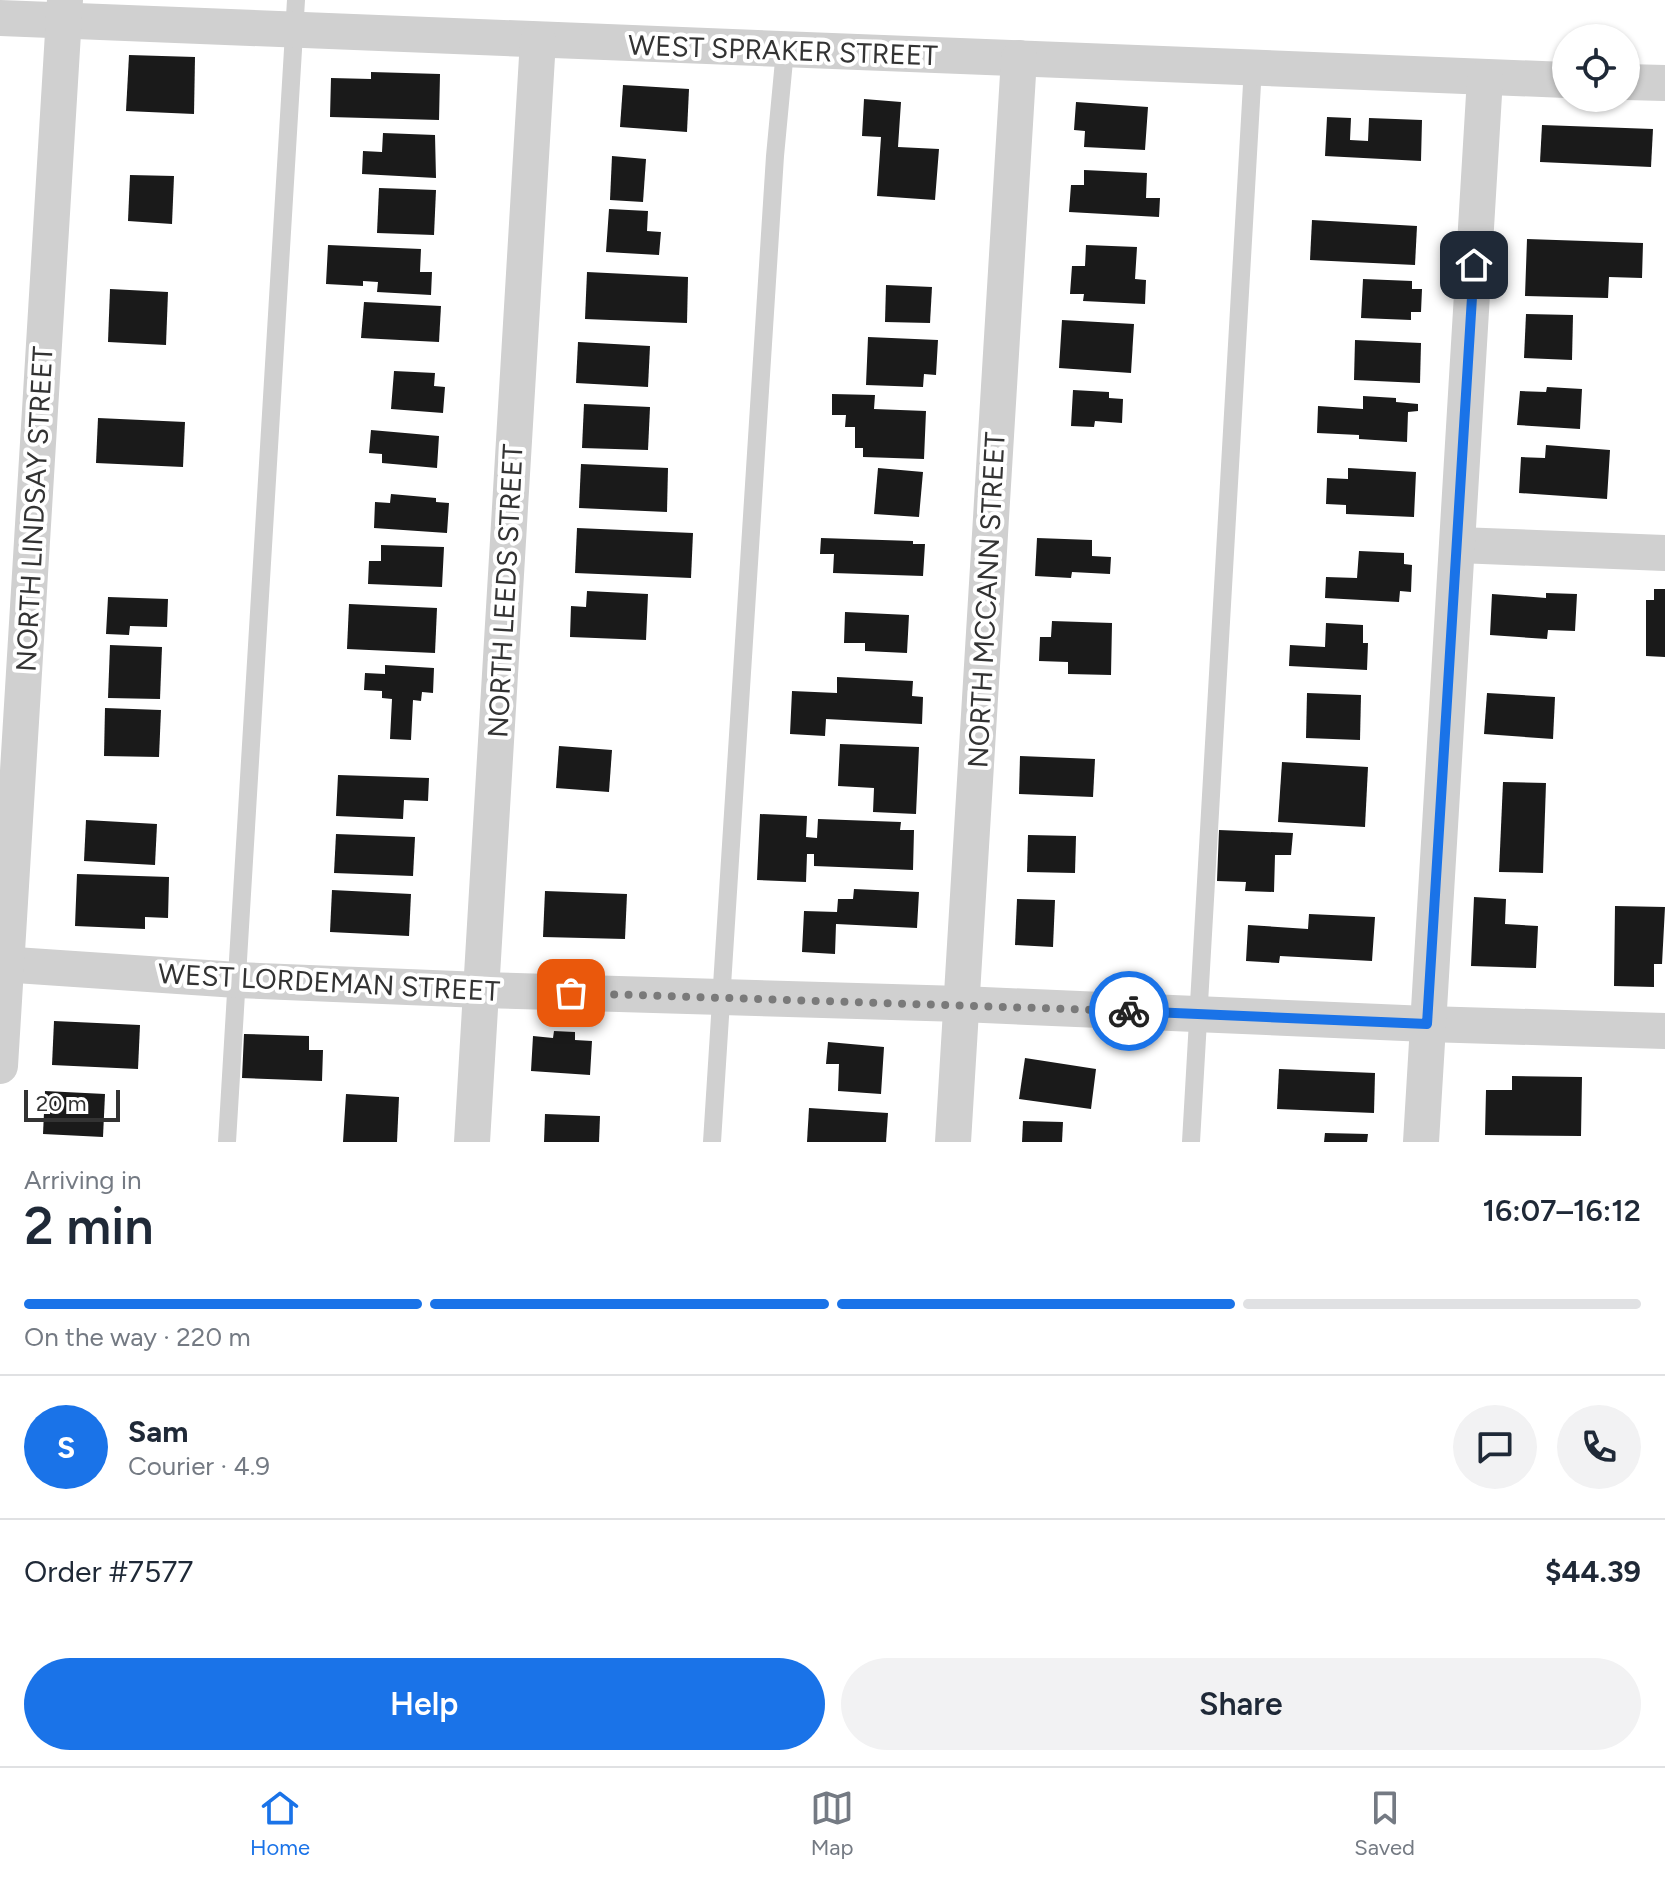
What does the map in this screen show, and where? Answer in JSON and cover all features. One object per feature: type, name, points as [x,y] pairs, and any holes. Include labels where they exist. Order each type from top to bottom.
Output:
[{"type":"street","name":"WEST SPRAKER STREET","points":[[0,18],[65,10],[295,15],[538,40],[1552,80]]},
{"type":"street","name":"NORTH LINDSAY STREET","points":[[0,1066],[3,964],[65,10]]},
{"type":"street","name":"NORTH LEEDS STREET","points":[[472,1142],[538,40]]},
{"type":"street","name":"NORTH MCCANN STREET","points":[[953,1142],[1019,58]]},
{"type":"street","points":[[1421,1142],[1485,78]]},
{"type":"street","points":[[1640,82],[1665,83]]},
{"type":"street","points":[[1458,545],[1665,553]]},
{"type":"street","name":"WEST LORDEMAN STREET","points":[[3,964],[237,980],[481,990],[961,1004],[1665,1031]]},
{"type":"lane","points":[[227,1142],[295,15]]},
{"type":"lane","points":[[712,1142],[773,188],[785,50]]},
{"type":"lane","points":[[1191,1142],[1253,67]]},
{"type":"building","points":[[129,55],[195,57],[194,114],[126,111]]},
{"type":"building","points":[[371,72],[440,74],[439,120],[330,117],[331,78],[371,79]]},
{"type":"building","points":[[623,85],[689,89],[687,132],[620,127]]},
{"type":"building","points":[[864,99],[901,102],[898,147],[939,149],[935,200],[877,196],[881,137],[862,136]]},
{"type":"building","points":[[1076,102],[1148,107],[1145,150],[1084,147],[1085,131],[1074,130]]},
{"type":"building","points":[[1327,117],[1351,118],[1350,140],[1368,141],[1369,118],[1422,120],[1421,161],[1325,156]]},
{"type":"building","points":[[1542,125],[1653,129],[1651,167],[1540,162]]},
{"type":"building","points":[[383,133],[435,135],[436,178],[362,174],[363,151],[382,152]]},
{"type":"building","points":[[612,156],[646,159],[643,202],[610,200]]},
{"type":"building","points":[[1084,170],[1147,173],[1146,198],[1160,198],[1159,217],[1069,212],[1071,185],[1084,185]]},
{"type":"building","points":[[130,175],[174,176],[172,224],[128,221]]},
{"type":"building","points":[[379,188],[436,190],[434,235],[377,233]]},
{"type":"building","points":[[609,209],[648,211],[647,231],[661,232],[659,255],[606,252]]},
{"type":"building","points":[[1312,220],[1417,226],[1415,265],[1310,260]]},
{"type":"building","points":[[1527,239],[1643,243],[1642,278],[1609,277],[1608,298],[1525,296]]},
{"type":"building","points":[[328,245],[421,249],[420,272],[432,272],[431,295],[377,292],[378,282],[363,281],[363,286],[326,284]]},
{"type":"building","points":[[1086,245],[1137,247],[1135,279],[1146,280],[1145,304],[1083,301],[1084,294],[1070,294],[1072,266],[1085,266]]},
{"type":"building","points":[[587,272],[688,277],[687,323],[585,319]]},
{"type":"building","points":[[1363,279],[1412,281],[1412,289],[1422,289],[1421,312],[1411,312],[1411,320],[1361,318]]},
{"type":"building","points":[[886,285],[932,287],[930,323],[885,322]]},
{"type":"building","points":[[110,289],[168,292],[166,345],[108,342]]},
{"type":"building","points":[[364,302],[441,306],[439,342],[361,338]]},
{"type":"building","points":[[1526,314],[1573,315],[1572,360],[1524,358]]},
{"type":"building","points":[[1062,320],[1134,324],[1131,373],[1059,368]]},
{"type":"building","points":[[868,337],[938,340],[936,375],[924,374],[923,387],[866,385]]},
{"type":"building","points":[[1355,340],[1421,343],[1420,383],[1354,380]]},
{"type":"building","points":[[578,342],[650,346],[648,387],[576,383]]},
{"type":"building","points":[[394,371],[435,373],[434,386],[445,387],[443,413],[391,409]]},
{"type":"building","points":[[1547,387],[1582,389],[1580,429],[1517,425],[1520,391],[1546,392]]},
{"type":"building","points":[[1073,390],[1109,392],[1109,398],[1123,399],[1122,423],[1095,421],[1094,427],[1071,426]]},
{"type":"building","points":[[832,394],[875,395],[874,409],[926,411],[924,459],[863,457],[863,448],[855,448],[855,427],[845,427],[846,415],[832,415]]},
{"type":"building","points":[[1363,396],[1396,398],[1396,402],[1418,404],[1418,411],[1408,412],[1407,442],[1317,433],[1318,406],[1363,409]]},
{"type":"building","points":[[584,404],[650,407],[648,450],[582,448]]},
{"type":"building","points":[[98,418],[185,422],[183,467],[96,463]]},
{"type":"building","points":[[371,430],[439,436],[437,468],[382,463],[382,454],[369,453]]},
{"type":"building","points":[[1546,445],[1610,450],[1607,499],[1519,493],[1521,457],[1545,458]]},
{"type":"building","points":[[581,464],[668,468],[667,512],[579,508]]},
{"type":"building","points":[[878,468],[923,472],[919,517],[874,514]]},
{"type":"building","points":[[1348,468],[1416,472],[1414,517],[1346,514],[1346,505],[1326,504],[1327,478],[1348,479]]},
{"type":"building","points":[[391,494],[436,498],[436,502],[449,503],[447,533],[374,528],[375,502],[390,503]]},
{"type":"building","points":[[577,528],[693,533],[691,578],[575,573]]},
{"type":"building","points":[[821,538],[925,544],[923,576],[833,573],[834,554],[820,554]]},
{"type":"building","points":[[1037,538],[1092,540],[1092,556],[1111,557],[1110,574],[1072,572],[1071,578],[1035,576]]},
{"type":"building","points":[[381,545],[444,547],[442,587],[368,584],[369,561],[381,561]]},
{"type":"building","points":[[1359,551],[1404,553],[1404,564],[1412,565],[1411,592],[1400,591],[1399,602],[1325,598],[1326,577],[1357,578]]},
{"type":"building","points":[[1654,589],[1665,589],[1665,657],[1646,656],[1646,600],[1654,600]]},
{"type":"building","points":[[587,591],[648,594],[646,640],[570,637],[571,606],[586,607]]},
{"type":"building","points":[[1546,593],[1577,594],[1575,631],[1548,630],[1547,639],[1490,635],[1492,594],[1546,598]]},
{"type":"building","points":[[108,597],[168,599],[167,627],[130,626],[129,635],[106,634]]},
{"type":"building","points":[[349,604],[437,608],[435,653],[347,649]]},
{"type":"building","points":[[845,612],[909,615],[907,653],[865,651],[865,643],[844,643]]},
{"type":"building","points":[[1052,621],[1112,623],[1111,675],[1068,674],[1068,662],[1039,661],[1040,637],[1051,637]]},
{"type":"building","points":[[1326,623],[1363,625],[1363,643],[1368,643],[1367,670],[1289,666],[1290,645],[1325,647]]},
{"type":"building","points":[[110,645],[162,647],[160,699],[108,698]]},
{"type":"building","points":[[385,665],[434,668],[433,693],[422,692],[421,701],[413,700],[411,740],[390,739],[392,699],[382,698],[382,691],[364,690],[365,673],[385,674]]},
{"type":"building","points":[[837,677],[913,681],[912,696],[923,697],[922,724],[826,719],[825,736],[790,734],[792,691],[837,693]]},
{"type":"building","points":[[1307,693],[1361,695],[1360,740],[1306,738]]},
{"type":"building","points":[[1487,693],[1555,697],[1553,739],[1484,734]]},
{"type":"building","points":[[105,708],[161,710],[159,757],[104,756]]},
{"type":"building","points":[[840,744],[919,747],[916,814],[873,812],[874,788],[838,786]]},
{"type":"building","points":[[559,746],[612,750],[609,792],[556,788]]},
{"type":"building","points":[[1020,756],[1095,759],[1093,797],[1019,794]]},
{"type":"building","points":[[1282,762],[1368,767],[1365,827],[1278,822]]},
{"type":"building","points":[[338,775],[429,778],[428,801],[404,800],[403,819],[336,816]]},
{"type":"building","points":[[1503,782],[1546,783],[1543,873],[1499,872]]},
{"type":"building","points":[[760,814],[807,816],[806,837],[817,838],[818,819],[901,822],[900,830],[914,830],[913,870],[814,866],[814,854],[807,854],[806,882],[757,880]]},
{"type":"building","points":[[86,820],[157,824],[155,865],[84,861]]},
{"type":"building","points":[[1219,830],[1293,833],[1291,855],[1275,855],[1274,892],[1245,891],[1246,882],[1217,881]]},
{"type":"building","points":[[336,834],[415,837],[413,876],[334,873]]},
{"type":"building","points":[[1028,835],[1076,836],[1075,873],[1027,872]]},
{"type":"building","points":[[77,874],[169,877],[168,918],[145,917],[145,929],[75,926]]},
{"type":"building","points":[[854,889],[919,892],[917,928],[836,924],[835,954],[802,952],[804,911],[837,912],[838,899],[853,899]]},
{"type":"building","points":[[332,890],[411,894],[409,936],[330,932]]},
{"type":"building","points":[[545,891],[627,894],[625,939],[543,937]]},
{"type":"building","points":[[1474,897],[1506,899],[1505,924],[1538,926],[1536,968],[1471,966]]},
{"type":"building","points":[[1017,899],[1055,900],[1053,947],[1015,945]]},
{"type":"building","points":[[1615,906],[1665,907],[1662,964],[1654,964],[1654,987],[1614,986]]},
{"type":"building","points":[[1309,914],[1375,917],[1372,961],[1280,956],[1279,963],[1246,961],[1248,925],[1308,929]]},
{"type":"building","points":[[54,1021],[140,1025],[138,1069],[52,1065]]},
{"type":"building","points":[[554,1031],[575,1032],[575,1040],[592,1041],[590,1075],[531,1071],[533,1036],[553,1038]]},
{"type":"building","points":[[244,1034],[309,1036],[309,1050],[323,1050],[322,1081],[242,1078]]},
{"type":"building","points":[[828,1042],[884,1047],[881,1094],[838,1091],[839,1064],[826,1064]]},
{"type":"building","points":[[1025,1058],[1096,1069],[1091,1109],[1019,1099]]},
{"type":"building","points":[[1279,1069],[1375,1073],[1374,1113],[1277,1109]]},
{"type":"building","points":[[1512,1076],[1582,1077],[1581,1136],[1485,1135],[1486,1090],[1512,1090]]},
{"type":"building","points":[[45,1091],[105,1094],[103,1137],[43,1134]]},
{"type":"building","points":[[346,1094],[399,1097],[397,1142],[343,1142]]},
{"type":"building","points":[[809,1108],[888,1113],[886,1142],[807,1142]]},
{"type":"building","points":[[545,1114],[600,1116],[599,1142],[544,1142]]},
{"type":"building","points":[[1023,1121],[1063,1122],[1062,1142],[1022,1142]]},
{"type":"building","points":[[1325,1133],[1368,1134],[1367,1142],[1324,1142]]},
{"type":"way so far","points":[[571,993],[1129,1011]]},
{"type":"route","points":[[1129,1011],[1427,1024],[1474,265]]}]
